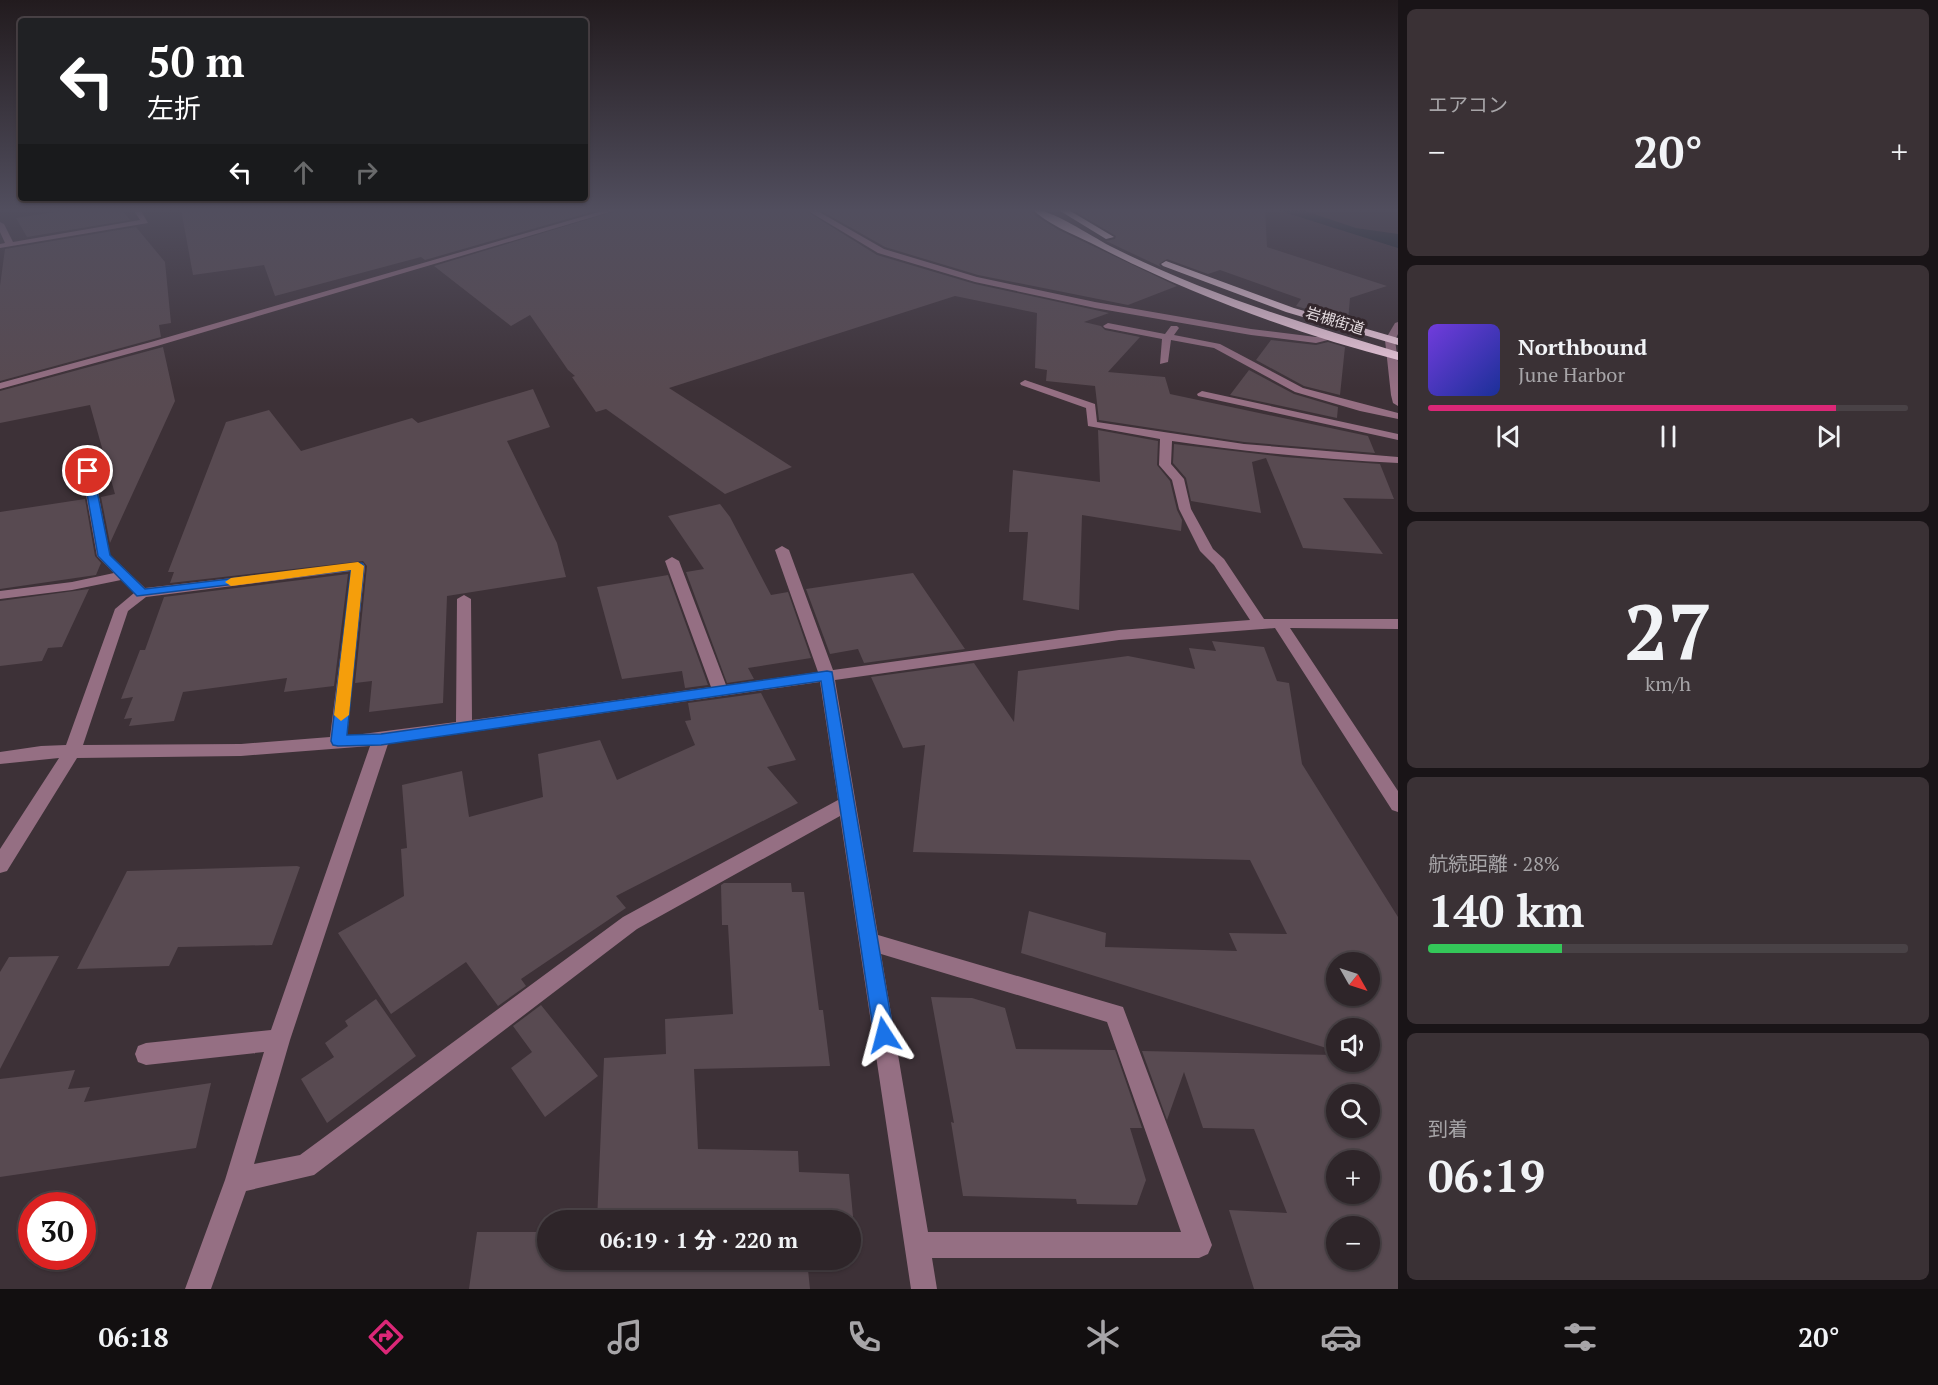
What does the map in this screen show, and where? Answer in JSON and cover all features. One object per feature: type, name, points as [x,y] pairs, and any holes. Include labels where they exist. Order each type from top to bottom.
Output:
[{"type":"highway","name":"岩槻街道","points":[[1149,269],[1335,338],[1396,355]]},
{"type":"highway","name":"岩槻街道","points":[[1180,269],[1290,310],[1394,341]]},
{"type":"street","points":[[0,386],[154,344],[410,269]]},
{"type":"street","points":[[942,269],[975,279],[1095,305],[1178,320],[1316,340],[1335,338]]},
{"type":"street","points":[[1163,362],[1166,340],[1170,337],[1178,320]]},
{"type":"street","points":[[1398,324],[1394,341],[1395,392],[1398,403]]},
{"type":"street","points":[[1108,326],[1217,346],[1299,390],[1364,409],[1398,416]]},
{"type":"street","points":[[1025,383],[1091,406],[1092,423],[1166,438],[1273,451],[1398,460]]},
{"type":"street","points":[[1202,394],[1398,437]]},
{"type":"street","points":[[1166,438],[1165,465],[1178,478],[1185,508],[1207,551],[1219,562],[1260,624]]},
{"type":"street","points":[[84,450],[104,556],[142,593]]},
{"type":"street","points":[[782,550],[827,676],[924,1289]]},
{"type":"street","points":[[672,561],[720,690]]},
{"type":"street","points":[[0,865],[72,752],[122,609],[142,593],[358,566],[338,741]]},
{"type":"street","points":[[0,595],[72,586],[124,575]]},
{"type":"street","points":[[464,599],[464,726]]},
{"type":"street","points":[[1279,623],[1398,805]]},
{"type":"street","points":[[0,758],[41,752],[241,750],[381,739],[1119,635],[1279,623],[1398,624]]},
{"type":"street","points":[[198,1289],[237,1180],[279,1040],[381,739]]},
{"type":"street","points":[[237,1180],[305,1166],[630,923],[848,803]]},
{"type":"street","points":[[870,942],[1114,1014],[1199,1245],[917,1245]]},
{"type":"street","points":[[146,1054],[279,1040]]},
{"type":"building","points":[[2,269],[166,269],[171,323],[159,325],[161,337],[0,381],[0,286]]},
{"type":"building","points":[[192,269],[235,269],[193,275]]},
{"type":"building","points":[[265,269],[376,269],[275,296]]},
{"type":"building","points":[[438,269],[925,269],[975,284],[1109,313],[1084,322],[1101,326],[1105,330],[1140,337],[1108,372],[1165,377],[1170,394],[1368,436],[1375,453],[1244,442],[1099,420],[1095,386],[1046,381],[1047,370],[1035,368],[1037,313],[955,296],[669,388],[792,467],[725,494],[606,409],[596,412],[572,377],[575,376],[568,370],[530,315],[511,326]]},
{"type":"building","points":[[959,269],[1142,269],[1177,286],[1128,305]]},
{"type":"building","points":[[1195,269],[1335,269],[1387,286],[1350,298],[1348,321],[1296,306],[1301,299],[1220,270],[1208,274]]},
{"type":"building","points":[[1271,340],[1316,345],[1328,342],[1345,347],[1340,395],[1304,386],[1256,360]]},
{"type":"building","points":[[163,347],[175,401],[110,543],[101,497],[115,494],[90,405],[0,423],[0,391]]},
{"type":"building","points":[[1249,370],[1294,394],[1338,407],[1337,418],[1230,395]]},
{"type":"building","points":[[533,389],[550,427],[507,441],[557,543],[566,577],[447,596],[443,703],[369,712],[372,681],[355,683],[367,566],[363,561],[170,583],[174,572],[168,572],[226,422],[269,410],[301,451],[412,418],[418,423]]},
{"type":"building","points":[[1098,430],[1158,441],[1157,465],[1170,481],[1177,510],[1182,520],[1181,531],[1082,515],[1079,610],[1023,600],[1028,532],[1009,532],[1013,470],[1100,482]]},
{"type":"building","points":[[1174,444],[1284,457],[1380,464],[1394,499],[1343,498],[1383,554],[1303,548],[1266,458],[1252,462],[1261,513],[1191,501],[1186,478],[1173,463]]},
{"type":"building","points":[[85,499],[95,556],[101,563],[96,575],[0,589],[0,512]]},
{"type":"building","points":[[720,504],[730,517],[771,595],[788,592],[811,658],[748,668],[754,679],[727,683],[686,572],[704,569],[668,516]]},
{"type":"building","points":[[913,573],[965,649],[864,663],[858,649],[830,654],[806,589]]},
{"type":"building","points":[[348,574],[334,686],[284,692],[287,678],[183,692],[174,721],[129,726],[132,718],[124,719],[133,697],[121,699],[140,650],[145,650],[164,597]]},
{"type":"building","points":[[668,575],[708,685],[685,688],[682,671],[622,679],[597,587]]},
{"type":"building","points":[[89,589],[62,647],[48,648],[42,661],[0,666],[0,601]]},
{"type":"building","points":[[1212,641],[1264,647],[1277,681],[1289,683],[1302,764],[1398,917],[1398,1289],[1254,1289],[1229,1210],[1287,1213],[1254,1129],[1203,1128],[1184,1072],[1167,1120],[1142,1051],[1326,1055],[1326,1072],[1380,1072],[1380,1018],[1326,1018],[1326,1048],[1021,953],[1029,911],[1106,933],[1105,947],[1237,951],[1229,933],[1287,934],[1250,860],[913,852],[925,745],[903,748],[871,677],[974,663],[1014,722],[1018,671],[1128,656],[1195,669],[1189,648],[1216,651]]},
{"type":"building","points":[[761,693],[796,760],[767,767],[798,803],[616,896],[626,908],[521,979],[526,986],[498,1006],[466,962],[391,1014],[338,933],[404,896],[401,849],[407,848],[402,785],[462,771],[469,817],[543,797],[538,754],[600,740],[617,780],[695,745],[685,721],[691,720],[688,703]]},
{"type":"building","points":[[300,867],[272,945],[178,947],[169,966],[77,969],[127,871]]},
{"type":"building","points":[[724,883],[791,883],[792,892],[804,892],[819,1010],[823,1010],[830,1066],[694,1069],[698,1149],[798,1151],[799,1172],[849,1174],[852,1210],[597,1210],[604,1058],[666,1054],[665,1019],[733,1014],[728,925],[722,925],[721,885]]},
{"type":"building","points":[[59,956],[0,1069],[0,972],[9,957]]},
{"type":"building","points":[[931,997],[972,998],[1005,1008],[1016,1049],[1115,1050],[1142,1128],[1130,1128],[1146,1180],[1137,1205],[1077,1204],[1076,1199],[963,1196],[951,1122],[954,1123]]},
{"type":"building","points":[[376,999],[416,1056],[327,1123],[301,1079],[334,1057],[325,1043],[348,1026],[345,1021]]},
{"type":"building","points":[[541,1005],[598,1076],[545,1117],[511,1068],[532,1052],[513,1026]]},
{"type":"building","points":[[75,1070],[68,1089],[90,1087],[84,1102],[211,1083],[196,1148],[0,1177],[0,1079]]},
{"type":"building","points":[[477,1232],[537,1232],[537,1270],[808,1270],[810,1289],[469,1289]]},
{"type":"slow traffic","points":[[231,582],[358,566],[341,715]]},
{"type":"route","points":[[88,471],[104,556],[142,593],[358,566],[338,741],[381,739],[827,676],[884,1035]]}]
